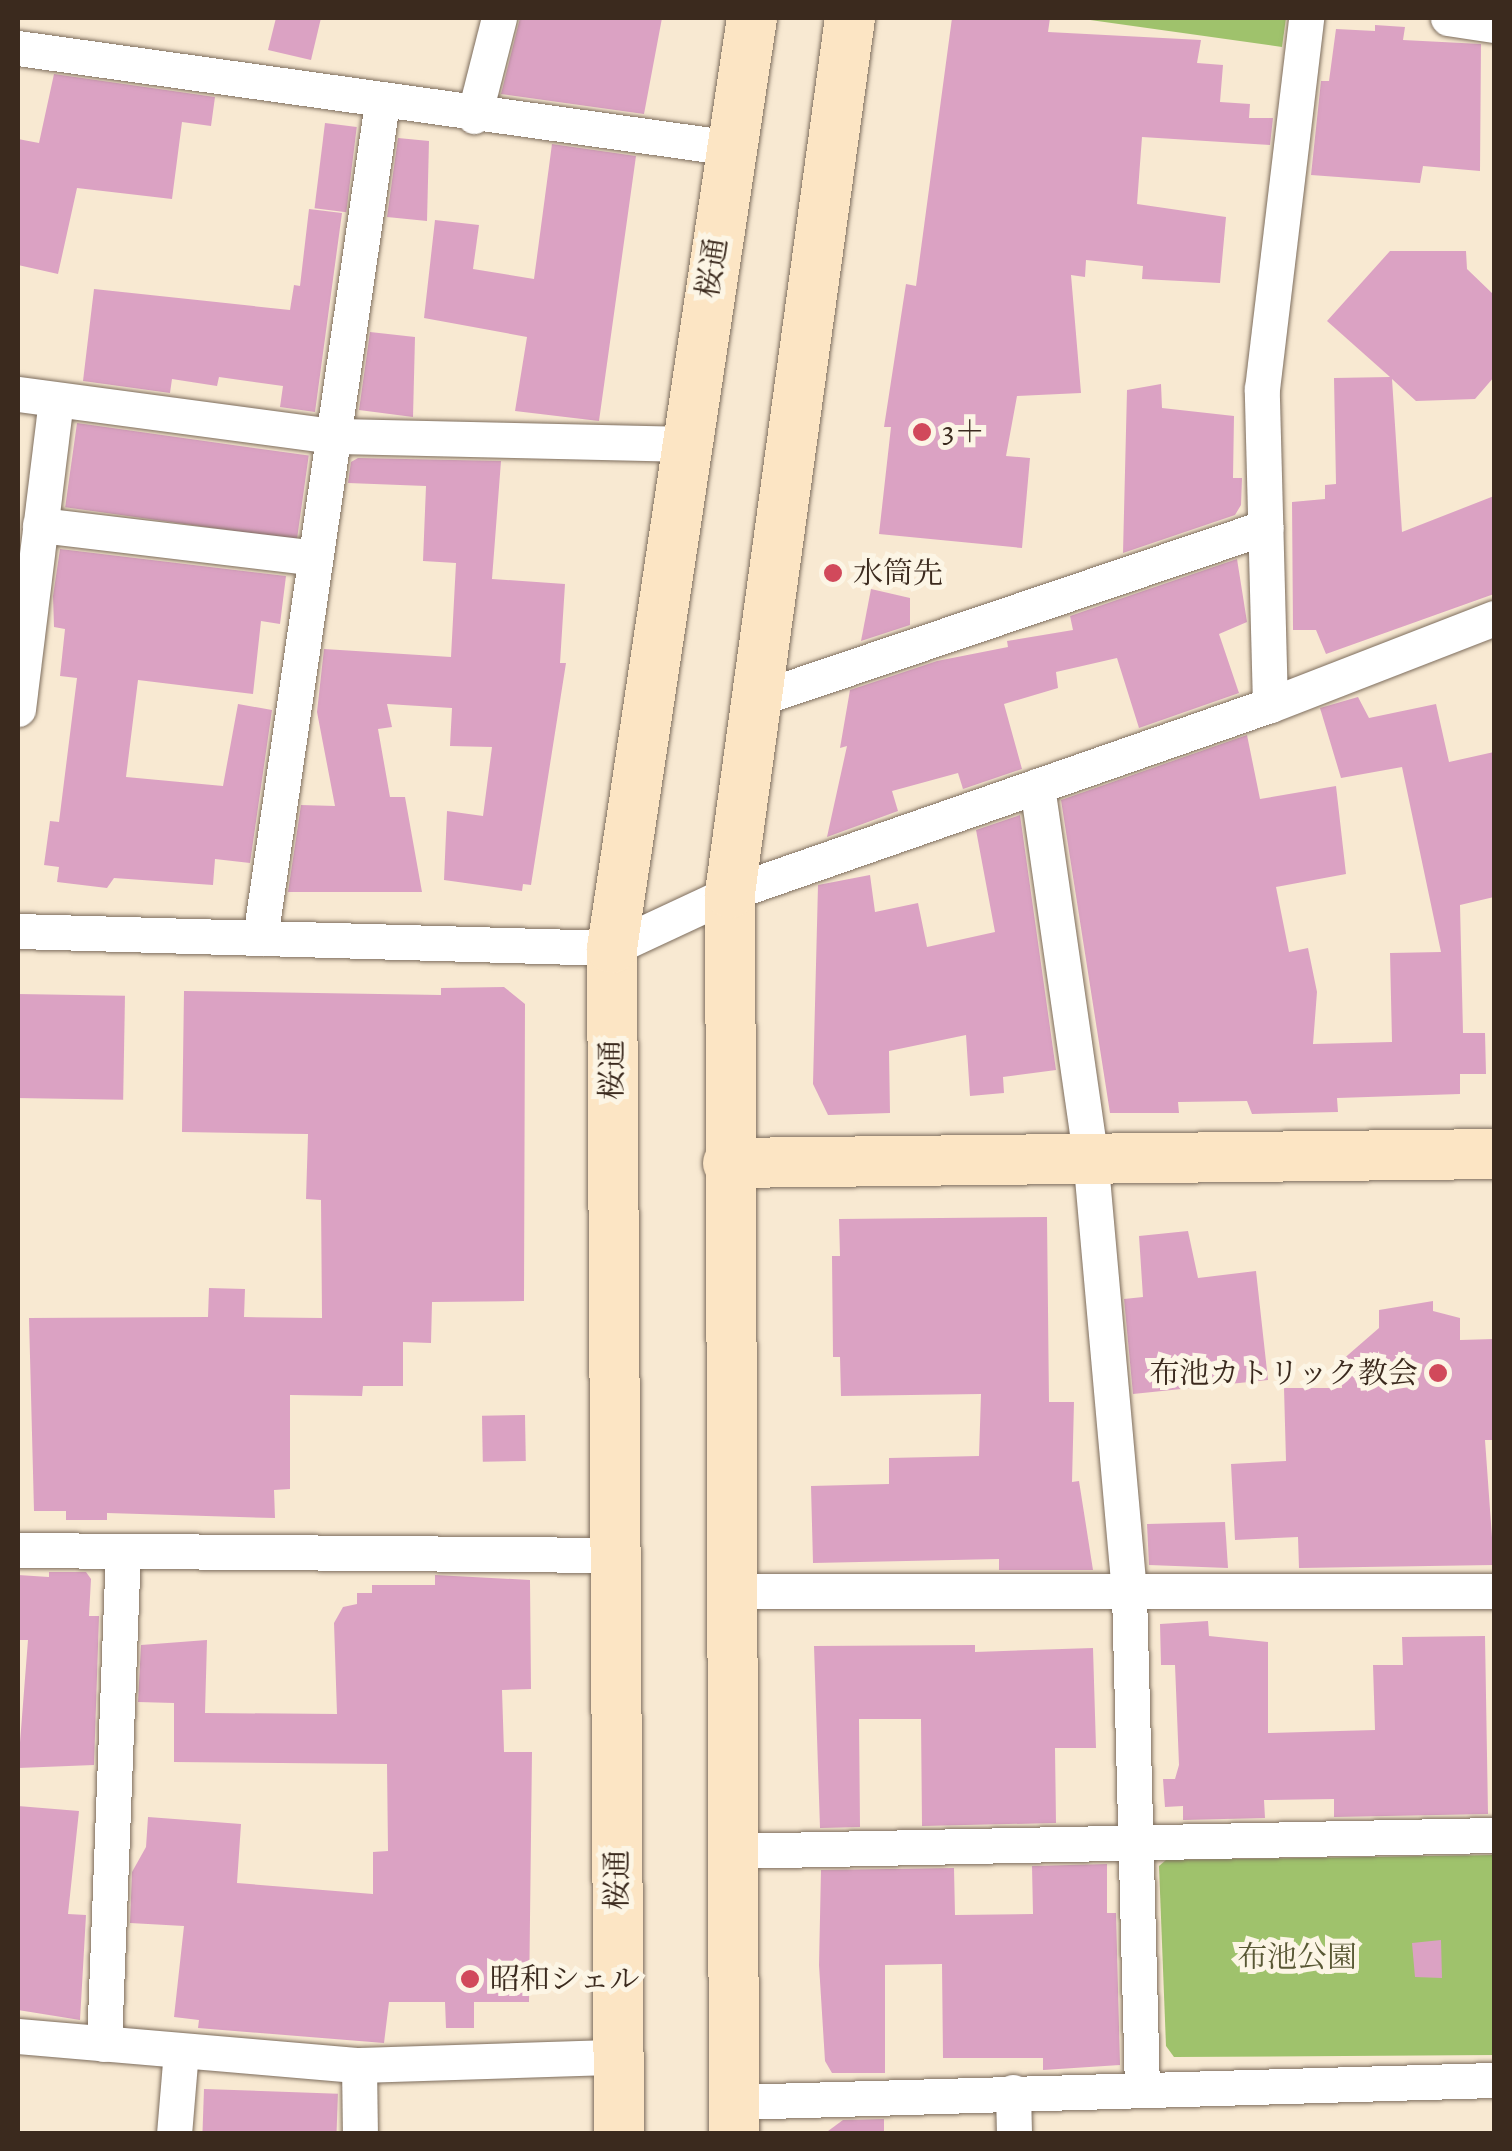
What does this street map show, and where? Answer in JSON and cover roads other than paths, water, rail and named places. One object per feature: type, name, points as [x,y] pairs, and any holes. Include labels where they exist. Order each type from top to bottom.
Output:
[{"type":"street","points":[[474,116],[500,18]]},
{"type":"street","name":"桜通","points":[[619,2134],[612,948],[683,444],[752,18]]},
{"type":"street","points":[[850,18],[730,893],[728,1591],[734,2118],[1013,2092],[1494,2080]]},
{"type":"street","points":[[1270,705],[1262,389],[1306,18]]},
{"type":"street","points":[[1448,18],[1494,25]]},
{"type":"street","points":[[18,48],[474,116],[732,148]]},
{"type":"street","points":[[260,938],[382,103]]},
{"type":"street","points":[[18,394],[334,436],[683,444]]},
{"type":"street","points":[[18,709],[22,640],[56,401]]},
{"type":"street","points":[[40,526],[315,558]]},
{"type":"street","points":[[754,700],[1266,527]]},
{"type":"street","points":[[18,931],[612,948],[730,893],[1270,705],[1494,618]]},
{"type":"street","points":[[1037,786],[1090,1155],[1129,1594],[1142,2088]]},
{"type":"street","points":[[728,1163],[1090,1155],[1494,1154]]},
{"type":"street","points":[[18,1550],[615,1555]]},
{"type":"street","points":[[104,2044],[123,1550]]},
{"type":"street","points":[[728,1591],[1494,1591]]},
{"type":"street","points":[[730,1851],[1494,1835]]},
{"type":"street","points":[[18,2036],[359,2066],[618,2057]]},
{"type":"street","points":[[174,2134],[181,2051]]},
{"type":"street","points":[[359,2066],[360,2134]]},
{"type":"street","points":[[1013,2092],[1014,2134]]},
{"type":"place","name":"3＋","points":[[922,432]]},
{"type":"place","name":"水筒先","points":[[833,573]]},
{"type":"place","name":"布池カトリック教会","points":[[1438,1373]]},
{"type":"place","name":"昭和シェル","points":[[470,1979]]},
{"type":"park label","name":"布池公園","points":[[1297,1957]]}]
